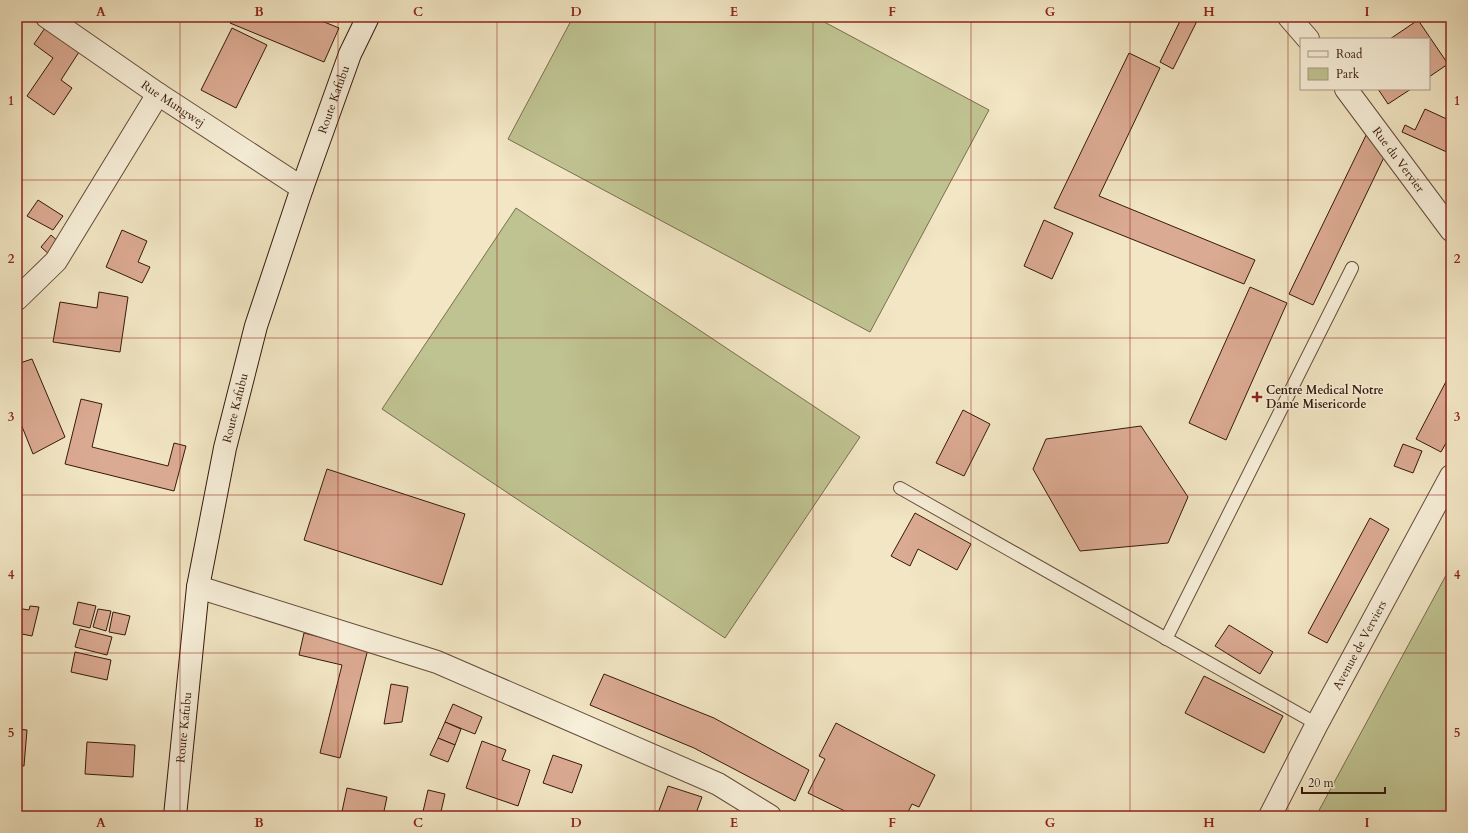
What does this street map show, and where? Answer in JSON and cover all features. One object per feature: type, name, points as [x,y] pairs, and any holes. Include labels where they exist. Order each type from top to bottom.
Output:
[{"type":"street","name":"Rue Mungwej","points":[[47,17],[158,94],[302,188]]},
{"type":"street","name":"Route Kafubu","points":[[174,816],[198,587],[225,448],[256,326],[302,188],[350,54],[368,17]]},
{"type":"street","points":[[1288,17],[1307,38]]},
{"type":"street","name":"Rue du Vervier","points":[[1347,90],[1451,230]]},
{"type":"street","points":[[17,299],[56,261],[158,94]]},
{"type":"street","name":"Avenue de Verviers","points":[[1270,816],[1317,724],[1451,476]]},
{"type":"street","points":[[198,587],[437,662],[718,784],[770,816]]},
{"type":"lane","points":[[1166,638],[1352,268]]},
{"type":"lane","points":[[900,488],[1317,724]]},
{"type":"green space","points":[[573,17],[815,17],[989,110],[870,332],[508,139]]},
{"type":"green space","points":[[516,208],[860,437],[725,638],[382,409]]},
{"type":"green space","points":[[1451,566],[1451,816],[1316,816]]},
{"type":"building","points":[[233,17],[312,17],[339,28],[324,62],[230,23]]},
{"type":"building","points":[[1182,17],[1199,17],[1173,69],[1160,62]]},
{"type":"building","points":[[1418,20],[1448,64],[1430,76],[1430,38],[1391,38]]},
{"type":"building","points":[[45,28],[79,52],[61,80],[72,88],[54,115],[27,96],[53,58],[34,44]]},
{"type":"building","points":[[232,28],[267,45],[236,108],[201,90]]},
{"type":"building","points":[[1129,53],[1160,68],[1099,196],[1255,260],[1244,284],[1054,208]]},
{"type":"building","points":[[1379,90],[1409,90],[1388,104]]},
{"type":"building","points":[[1425,109],[1451,121],[1451,151],[1449,153],[1402,132],[1405,125],[1415,130]]},
{"type":"building","points":[[1371,125],[1387,151],[1313,305],[1289,294]]},
{"type":"building","points":[[38,200],[63,216],[53,230],[27,216]]},
{"type":"building","points":[[1044,220],[1073,233],[1052,279],[1024,266]]},
{"type":"building","points":[[122,230],[147,241],[138,262],[150,267],[142,283],[106,267]]},
{"type":"building","points":[[51,235],[61,244],[51,256],[41,247]]},
{"type":"building","points":[[1250,287],[1287,303],[1226,440],[1189,423]]},
{"type":"building","points":[[99,292],[128,297],[120,352],[53,342],[60,302],[97,308]]},
{"type":"building","points":[[32,359],[65,437],[33,454],[17,414],[17,364]]},
{"type":"building","points":[[1451,372],[1451,434],[1441,452],[1416,439]]},
{"type":"building","points":[[81,399],[102,404],[92,447],[168,466],[174,443],[186,446],[174,491],[65,464]]},
{"type":"building","points":[[963,410],[990,424],[964,476],[936,463]]},
{"type":"building","points":[[1141,426],[1188,497],[1168,543],[1080,551],[1033,469],[1046,439]]},
{"type":"building","points":[[1403,444],[1422,451],[1413,473],[1394,466]]},
{"type":"building","points":[[327,469],[465,514],[442,585],[304,540]]},
{"type":"building","points":[[915,513],[971,544],[957,570],[918,549],[910,566],[891,556]]},
{"type":"building","points":[[1370,518],[1389,529],[1327,643],[1308,633]]},
{"type":"building","points":[[78,602],[96,606],[90,628],[73,624]]},
{"type":"building","points":[[30,606],[39,607],[32,636],[17,633],[17,608],[29,610]]},
{"type":"building","points":[[98,609],[111,611],[106,631],[93,627]]},
{"type":"building","points":[[113,612],[130,616],[125,635],[109,632]]},
{"type":"building","points":[[1229,625],[1273,652],[1260,674],[1215,646]]},
{"type":"building","points":[[80,629],[112,637],[107,655],[75,647]]},
{"type":"building","points":[[304,633],[368,649],[340,758],[320,753],[342,665],[299,655]]},
{"type":"building","points":[[75,652],[111,660],[107,680],[71,672]]},
{"type":"building","points":[[604,674],[714,718],[809,770],[795,801],[694,748],[590,705]]},
{"type":"building","points":[[1204,676],[1283,716],[1264,753],[1185,713]]},
{"type":"building","points":[[391,684],[408,687],[402,722],[384,724]]},
{"type":"building","points":[[453,704],[482,717],[475,734],[445,722]]},
{"type":"building","points":[[445,722],[461,729],[455,745],[438,738]]},
{"type":"building","points":[[836,723],[935,775],[919,807],[912,804],[906,816],[855,816],[808,793],[825,759],[819,756]]},
{"type":"building","points":[[17,729],[27,730],[24,766],[17,765]]},
{"type":"building","points":[[438,738],[455,745],[448,762],[430,755]]},
{"type":"building","points":[[482,741],[506,750],[502,760],[530,770],[518,806],[466,788]]},
{"type":"building","points":[[87,742],[135,745],[133,777],[85,774]]},
{"type":"building","points":[[553,755],[582,765],[572,793],[543,783]]},
{"type":"building","points":[[668,786],[702,797],[695,816],[657,816]]},
{"type":"building","points":[[347,788],[387,797],[383,816],[341,816]]},
{"type":"building","points":[[428,790],[445,794],[440,816],[422,816]]},
{"type":"place","name":"Centre Medical Notre Dame Misericorde","points":[[1257,397]]}]
